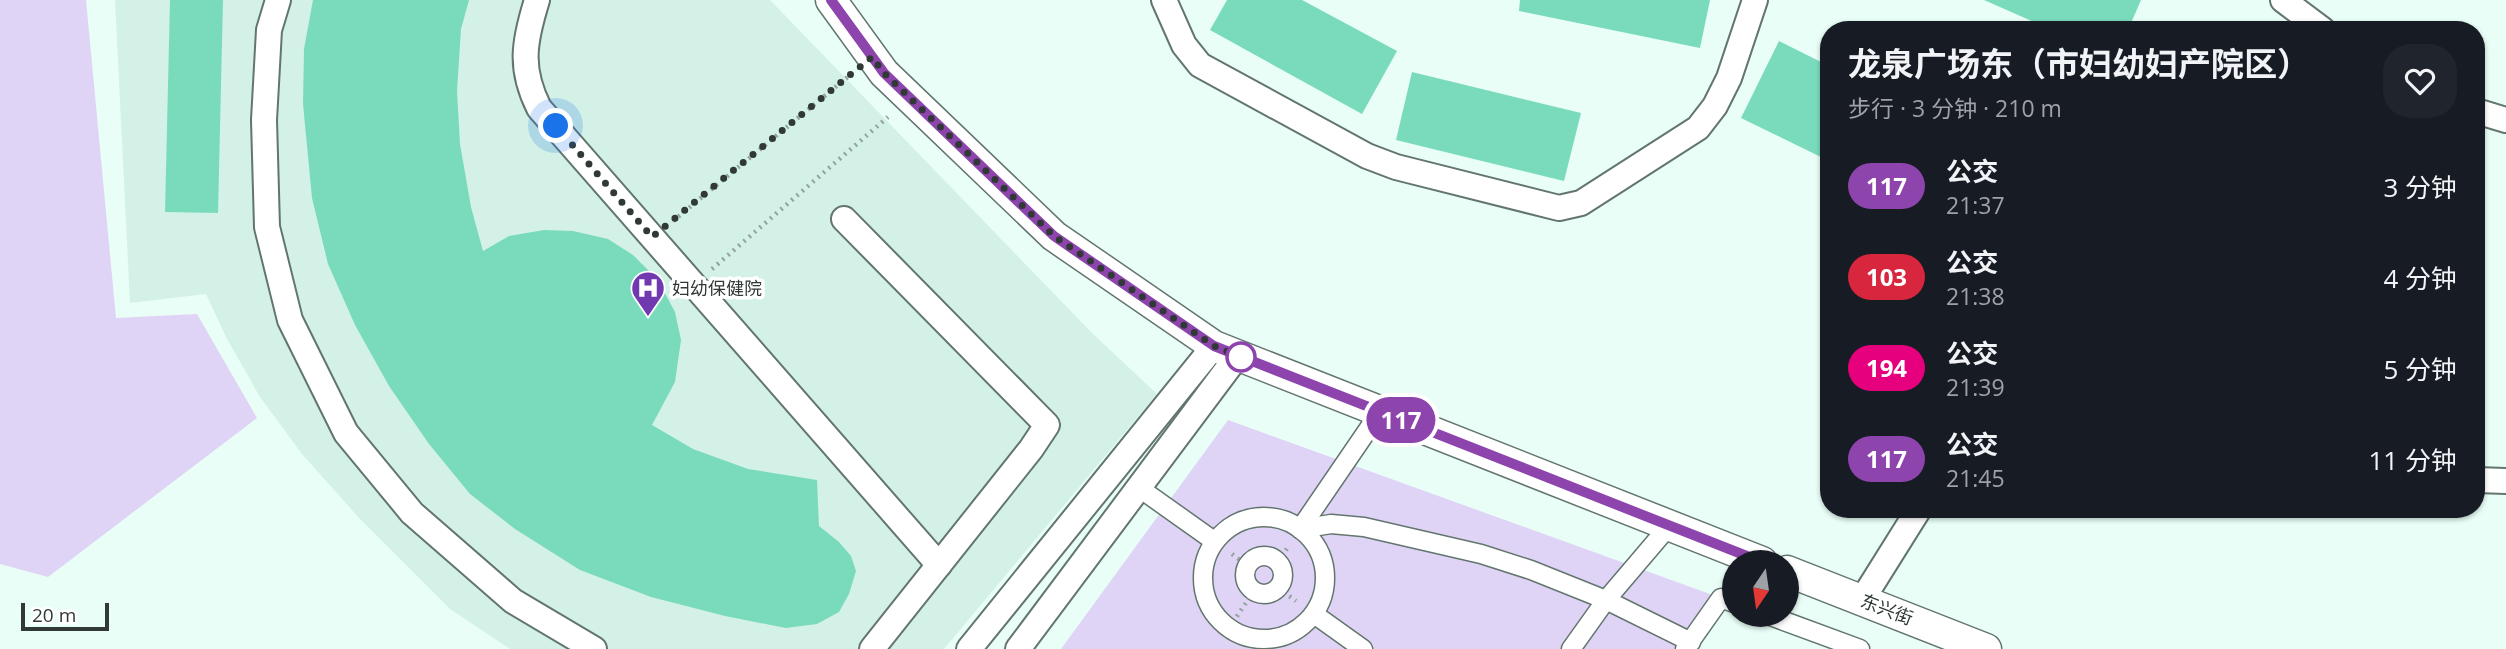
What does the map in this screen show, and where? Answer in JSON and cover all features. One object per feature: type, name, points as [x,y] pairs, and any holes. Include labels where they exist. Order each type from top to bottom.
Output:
[{"type":"street","points":[[278,0],[269,30],[264,120],[267,227],[290,320],[346,433],[412,513],[513,601],[594,649]]},
{"type":"street","points":[[537,0],[529,24],[525,59],[528,85],[539,108],[939,565]]},
{"type":"street","points":[[831,0],[884,73],[1054,236],[1226,351],[1731,550]]},
{"type":"street","points":[[1164,0],[1184,45],[1200,65],[1367,156],[1396,167],[1559,208],[1581,203],[1698,128],[1729,78],[1755,0]]},
{"type":"street","points":[[2283,0],[2311,21]]},
{"type":"street","points":[[2485,114],[2506,120]]},
{"type":"street","points":[[844,219],[1047,425],[1031,449],[872,649]]},
{"type":"street","points":[[1017,649],[1139,487],[1226,351]]},
{"type":"street","points":[[969,649],[1226,351]]},
{"type":"street","points":[[1300,529],[1380,412]]},
{"type":"street","points":[[2485,480],[2506,481]]},
{"type":"street","points":[[1139,487],[1214,541]]},
{"type":"street","points":[[1257,517],[1275,517],[1300,529],[1318,548],[1324,565],[1326,583],[1314,614],[1300,628],[1284,636],[1268,639],[1237,637],[1211,609],[1204,593],[1202,576],[1205,559],[1214,541],[1239,521],[1257,517]]},
{"type":"street","points":[[1862,600],[1913,518]]},
{"type":"street","points":[[1300,529],[1331,524],[1364,527],[1480,554],[1531,570],[1606,600],[1688,645],[1722,598]]},
{"type":"street","points":[[1571,649],[1606,600],[1669,526]]},
{"type":"street","name":"东兴街","points":[[1799,576],[1986,649]]},
{"type":"street","points":[[1314,614],[1363,649]]},
{"type":"street","points":[[1799,627],[1860,649]]},
{"type":"path","points":[[652,237],[872,57]]},
{"type":"path","points":[[694,285],[910,98]]},
{"type":"path","points":[[1237,637],[1254,591]]},
{"type":"shaded area","points":[[0,0],[86,0],[116,318],[197,314],[257,418],[48,577],[0,564]]},
{"type":"shaded area","name":"妇幼保健院","points":[[115,0],[770,0],[1092,333],[1157,394],[944,649],[510,649],[450,609],[360,519],[302,454],[260,397],[226,337],[206,294],[130,303]]},
{"type":"shaded area","points":[[1228,420],[1721,598],[1685,649],[1061,649]]},
{"type":"building","points":[[170,0],[223,0],[218,213],[165,212]]},
{"type":"building","points":[[313,0],[469,0],[461,29],[457,91],[460,144],[471,207],[483,251],[509,236],[544,230],[573,231],[608,239],[633,255],[658,280],[675,312],[681,340],[675,382],[652,425],[693,449],[748,469],[817,480],[819,526],[851,556],[856,571],[849,594],[839,612],[817,624],[786,628],[651,597],[580,570],[515,529],[470,494],[429,444],[389,386],[355,325],[328,264],[312,198],[303,104],[304,49]]},
{"type":"building","points":[[1227,0],[1302,0],[1397,51],[1362,114],[1210,30]]},
{"type":"building","points":[[1520,0],[1710,0],[1700,48],[1519,11]]},
{"type":"building","points":[[1984,0],[2141,0],[2132,21],[2032,21]]},
{"type":"building","points":[[1779,41],[1820,62],[1820,157],[1741,118]]},
{"type":"building","points":[[1412,72],[1581,113],[1564,181],[1396,140]]},
{"type":"bus line","name":"117","points":[[831,0],[884,73],[1054,236],[1214,346],[1731,550]]},
{"type":"place","name":"妇幼保健院","points":[[648,318]]},
{"type":"route","points":[[556,126],[652,237],[872,57],[884,73],[1054,236],[1214,346],[1241,357]]}]
